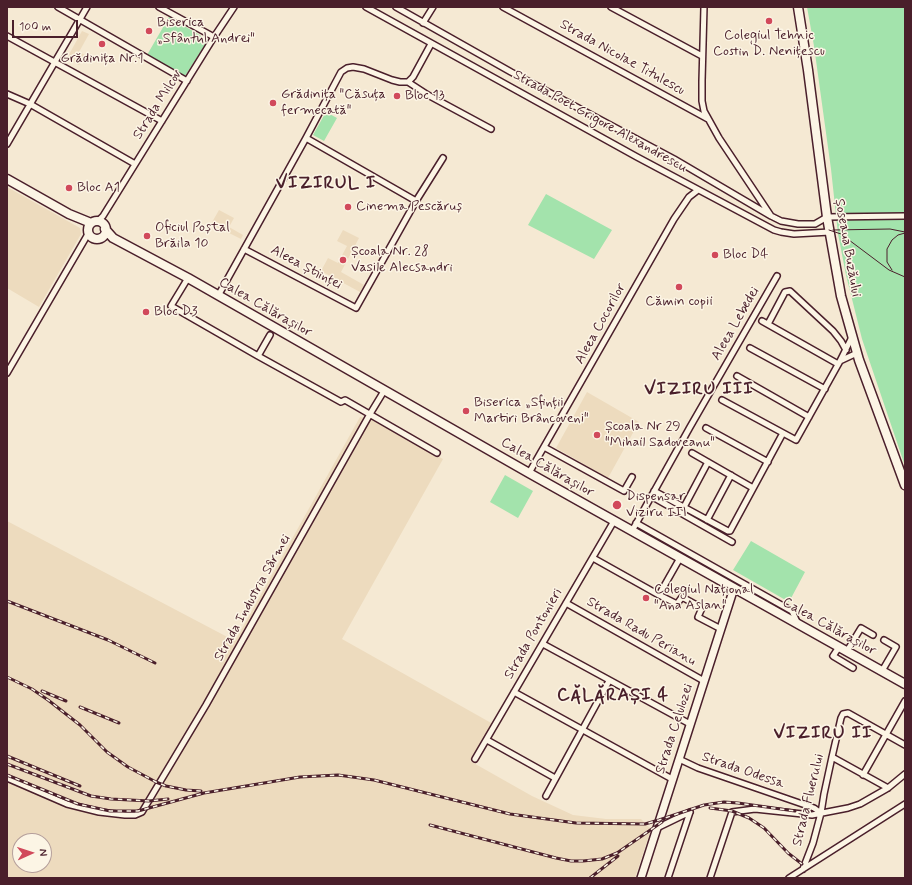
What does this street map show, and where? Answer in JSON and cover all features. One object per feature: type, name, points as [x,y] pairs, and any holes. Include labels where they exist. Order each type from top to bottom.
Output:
[{"type":"main road","name":"Șoseaua Buzăului","points":[[798,7],[802,22],[827,218],[841,296],[857,353],[905,485]]},
{"type":"main road","name":"Calea Călărașilor","points":[[7,178],[69,214],[97,225],[113,238],[188,278],[614,521],[634,527],[680,558],[905,684]]},
{"type":"main road","name":"Calea Călărașilor","points":[[97,225],[94,238],[113,238]]},
{"type":"main road","points":[[97,225],[104,234],[101,238]]},
{"type":"street","points":[[58,7],[187,82]]},
{"type":"street","points":[[7,144],[87,7]]},
{"type":"street","points":[[159,7],[214,37]]},
{"type":"street","name":"Strada Milcov","points":[[7,373],[97,225],[234,7]]},
{"type":"street","name":"Strada Poet Grigore Alexandrescu","points":[[366,7],[698,190],[774,230],[794,234],[830,232]]},
{"type":"street","name":"Strada Poet Grigore Alexandrescu","points":[[396,7],[511,72],[674,159],[781,221],[792,224],[814,224],[827,218],[905,216]]},
{"type":"street","points":[[423,23],[433,7]]},
{"type":"street","name":"Strada Nicolae Titulescu","points":[[503,7],[708,119]]},
{"type":"street","points":[[611,7],[702,56]]},
{"type":"street","points":[[704,7],[702,100],[704,111],[730,155],[771,216]]},
{"type":"street","points":[[7,36],[162,121]]},
{"type":"street","points":[[408,82],[413,77],[431,44]]},
{"type":"street","points":[[218,296],[341,72],[347,68],[359,68],[392,80],[408,82],[428,95],[490,129]]},
{"type":"street","points":[[7,94],[30,104],[135,164]]},
{"type":"street","points":[[306,138],[416,201],[443,158]]},
{"type":"street","name":"Aleea Cocorilor","points":[[529,473],[674,220],[690,197],[698,190]]},
{"type":"street","name":"Aleea Științei","points":[[244,249],[356,308],[416,201]]},
{"type":"street","name":"Aleea Lebedei","points":[[634,527],[777,276]]},
{"type":"street","points":[[188,278],[172,306],[258,356],[341,402],[345,400],[437,453]]},
{"type":"street","points":[[768,324],[785,292],[790,290],[833,331],[846,350]]},
{"type":"street","points":[[762,321],[839,362]]},
{"type":"street","points":[[258,356],[270,334]]},
{"type":"street","points":[[722,400],[796,440],[846,350],[852,336]]},
{"type":"street","points":[[750,348],[825,389]]},
{"type":"street","points":[[839,362],[857,353]]},
{"type":"street","points":[[737,376],[809,416]]},
{"type":"street","name":"Strada Industria Sârmei","points":[[7,778],[67,804],[82,808],[110,813],[138,814],[144,810],[206,705],[384,391]]},
{"type":"street","points":[[706,428],[768,462]]},
{"type":"street","points":[[653,493],[730,531],[783,433]]},
{"type":"street","points":[[544,447],[624,491],[632,477]]},
{"type":"street","points":[[692,453],[753,488]]},
{"type":"street","points":[[684,507],[708,462]]},
{"type":"street","points":[[707,520],[731,475]]},
{"type":"street","points":[[653,493],[732,542]]},
{"type":"street","name":"Strada Pontonieri","points":[[475,759],[614,521]]},
{"type":"street","points":[[634,527],[792,611],[797,623]]},
{"type":"street","points":[[592,558],[677,604],[682,597],[702,608],[698,617],[721,629]]},
{"type":"street","points":[[659,595],[680,558]]},
{"type":"street","name":"Strada Celulozei","points":[[641,878],[734,588]]},
{"type":"street","name":"Strada Radu Perianu","points":[[566,603],[704,681]]},
{"type":"street","points":[[847,651],[861,628],[874,635]]},
{"type":"street","points":[[882,671],[896,647],[884,640]]},
{"type":"street","points":[[543,644],[690,724]]},
{"type":"street","points":[[839,647],[834,656],[854,668]]},
{"type":"street","points":[[546,796],[554,778],[609,681]]},
{"type":"street","points":[[514,692],[672,780]]},
{"type":"street","points":[[863,775],[905,701]]},
{"type":"street","name":"Strada Fluerului","points":[[803,870],[813,843],[821,813],[832,757],[843,714],[848,713],[887,734]]},
{"type":"street","points":[[887,734],[905,745]]},
{"type":"street","points":[[487,740],[554,778]]},
{"type":"street","points":[[832,757],[888,788]]},
{"type":"street","name":"Strada Odessa","points":[[679,759],[698,768],[814,808],[821,813]]},
{"type":"street","name":"Strada Odessa","points":[[710,878],[732,812],[755,809],[805,815],[848,808],[860,804],[888,788],[905,774]]},
{"type":"street","points":[[789,878],[905,804]]},
{"type":"street","points":[[657,828],[690,812],[668,878]]},
{"type":"shaded area","points":[[82,31],[89,34],[79,52],[85,55],[79,65],[67,58]]},
{"type":"shaded area","points":[[7,187],[80,228],[81,234],[39,307],[7,288]]},
{"type":"shaded area","points":[[219,210],[234,218],[229,227],[243,235],[241,239],[211,224]]},
{"type":"shaded area","name":"Școala Nr. 28 Vasile Alecsandri","points":[[343,230],[359,238],[341,272],[364,285],[360,292],[321,271],[328,258],[338,263],[347,246],[337,241]]},
{"type":"shaded area","name":"Școala Nr 29 \"Mihail Sadoveanu\"","points":[[587,392],[639,422],[608,478],[556,448]]},
{"type":"shaded area","points":[[360,417],[370,419],[443,459],[342,639],[493,724],[470,761],[532,796],[573,815],[606,819],[641,819],[651,829],[635,878],[7,878],[7,521],[235,641]]},
{"type":"green space","points":[[807,7],[905,7],[905,466],[862,339],[846,275],[838,234],[831,169],[814,46]]},
{"type":"green space","points":[[169,17],[208,40],[185,76],[147,55]]},
{"type":"green space","points":[[326,112],[337,118],[324,141],[313,135]]},
{"type":"green space","points":[[546,194],[612,230],[594,259],[528,225]]},
{"type":"green space","points":[[505,475],[533,491],[518,518],[490,502]]},
{"type":"green space","points":[[751,541],[805,572],[789,602],[733,570]]},
{"type":"tram line","points":[[833,230],[890,229],[905,232]]},
{"type":"tram line","points":[[829,230],[841,234],[889,270],[905,277]]},
{"type":"tram line","points":[[892,270],[887,262],[887,249],[892,240],[898,235],[905,233]]},
{"type":"railway","points":[[7,601],[108,640],[155,663]]},
{"type":"railway","points":[[7,677],[32,689],[48,700],[80,725],[107,752],[128,767],[166,786],[201,791]]},
{"type":"railway","points":[[42,691],[66,701]]},
{"type":"railway","points":[[80,707],[119,723]]},
{"type":"railway","points":[[7,756],[80,786]]},
{"type":"railway","points":[[7,764],[91,796],[111,799],[149,801],[168,799]]},
{"type":"railway","points":[[7,775],[78,804],[110,811],[138,811],[204,793],[300,777],[338,775],[374,780],[510,814],[576,823],[645,824],[704,805],[724,802],[795,811]]},
{"type":"railway","points":[[710,808],[732,811],[749,818],[764,828],[788,853],[802,864]]},
{"type":"railway","points":[[430,825],[556,858],[571,861],[583,861],[602,859],[617,853],[662,822]]},
{"type":"railway","points":[[590,878],[618,856]]},
{"type":"place","name":"Colegiul Tehnic Costin D. Nenițescu","points":[[769,21]]},
{"type":"place","name":"Biserica „Sfântul Andrei\"","points":[[149,31]]},
{"type":"place","name":"Grădinița Nr.1","points":[[102,44]]},
{"type":"place","name":"Bloc 13","points":[[397,96]]},
{"type":"place","name":"Grădinița \"Căsuța fermecată\"","points":[[273,103]]},
{"type":"place","name":"Bloc A1","points":[[69,188]]},
{"type":"place","name":"Cinema Pescăruș","points":[[348,207]]},
{"type":"place","name":"Oficiul Poștal Brăila 10","points":[[147,236]]},
{"type":"place","name":"Bloc D4","points":[[715,255]]},
{"type":"place","name":"Școala Nr. 28 Vasile Alecsandri","points":[[343,260]]},
{"type":"place","name":"Cămin copii","points":[[679,287]]},
{"type":"place","name":"Bloc D3","points":[[146,312]]},
{"type":"place","name":"Biserica „Sfinții Martiri Brâncoveni\"","points":[[466,411]]},
{"type":"place","name":"Școala Nr 29 \"Mihail Sadoveanu\"","points":[[597,435]]},
{"type":"place","name":"Dispensar Viziru III","points":[[617,505]]},
{"type":"place","name":"Colegiul Național \"Ana Aslan\"","points":[[646,598]]},
{"type":"district","name":"VIZIRUL I","points":[[326,184]]},
{"type":"district","name":"VIZIRU III","points":[[699,390]]},
{"type":"district","name":"CĂLĂRAȘI 4","points":[[613,696]]},
{"type":"district","name":"VIZIRU II","points":[[823,734]]}]
